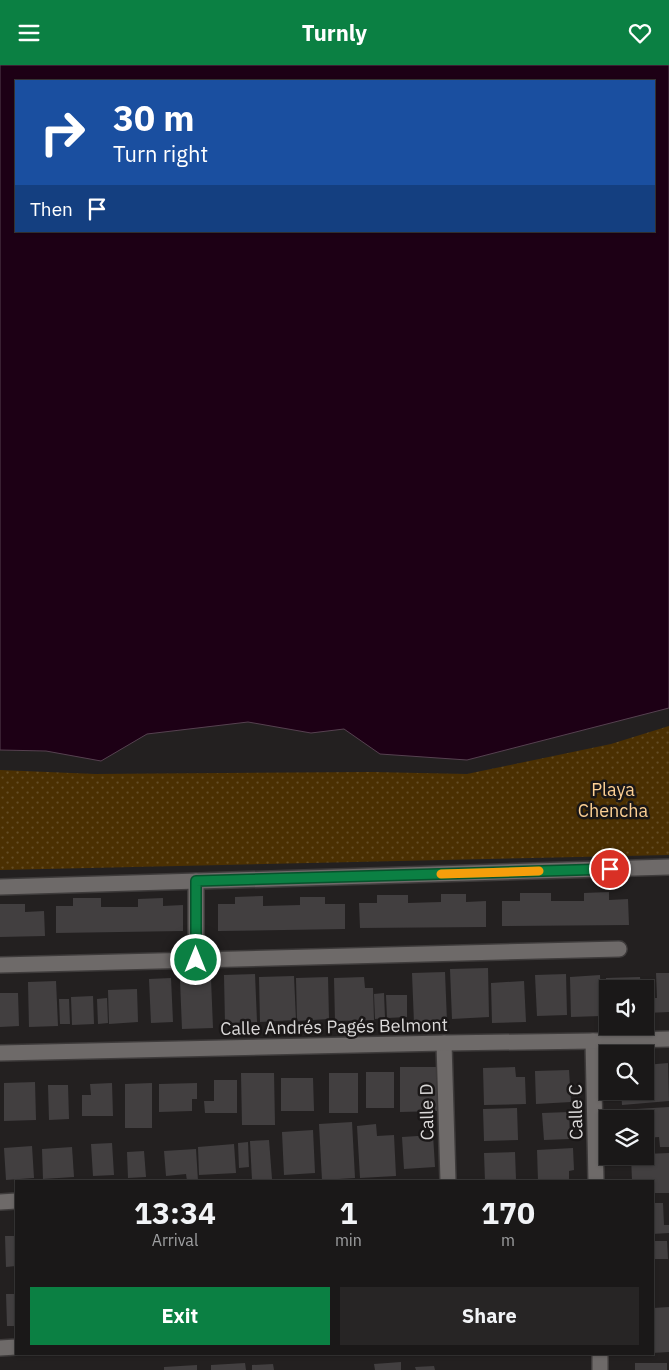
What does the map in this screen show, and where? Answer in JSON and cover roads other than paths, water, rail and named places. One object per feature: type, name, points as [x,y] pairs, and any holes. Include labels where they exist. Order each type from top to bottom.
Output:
[{"type":"street","points":[[0,887],[669,867]]},
{"type":"street","points":[[196,881],[196,960]]},
{"type":"street","points":[[0,965],[619,949]]},
{"type":"street","name":"Calle Andrés Pagés Belmont","points":[[0,1053],[669,1039]]},
{"type":"street","name":"Calle C","points":[[593,1041],[596,1180]]},
{"type":"street","name":"Calle D","points":[[444,1043],[448,1180]]},
{"type":"street","points":[[0,1202],[15,1201]]},
{"type":"street","points":[[0,1348],[15,1347]]},
{"type":"street","points":[[600,1355],[600,1370]]},
{"type":"park label","name":"Playa Chencha","points":[[613,800]]}]
